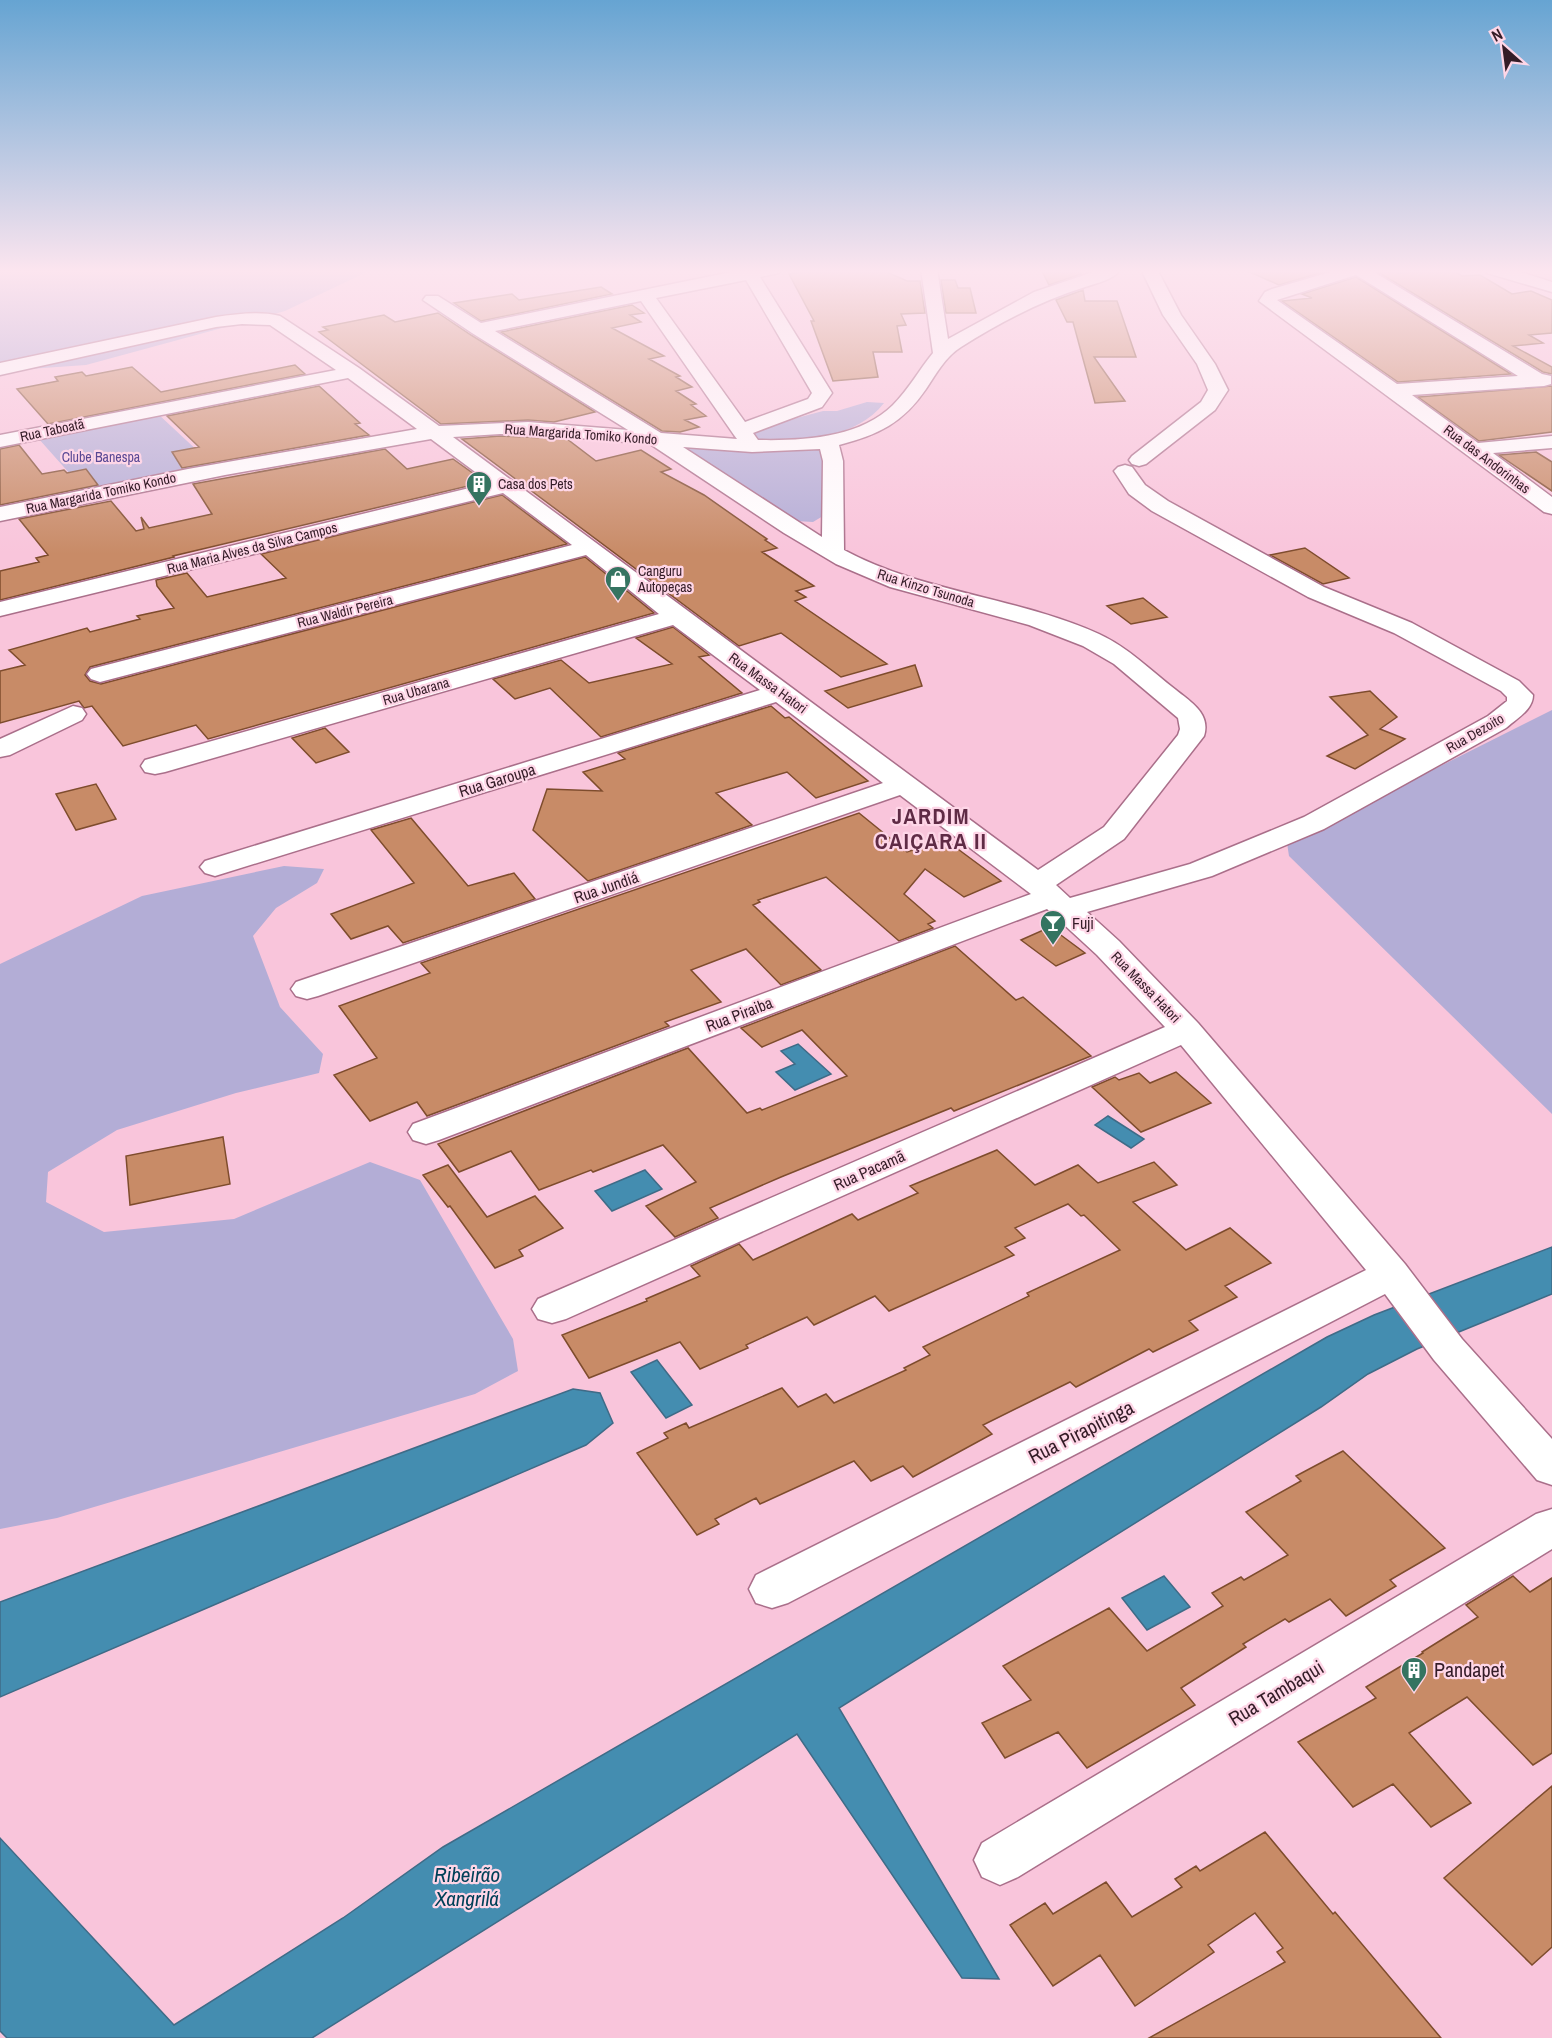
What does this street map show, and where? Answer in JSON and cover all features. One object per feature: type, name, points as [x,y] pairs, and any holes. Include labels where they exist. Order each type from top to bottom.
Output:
[{"type":"street","name":"Rua Massa Hatori","points":[[0,369],[22,364]]},
{"type":"street","name":"Rua Massa Hatori","points":[[340,364],[590,547],[677,616],[906,784],[1052,896],[1108,948],[1186,1030],[1399,1286],[1445,1345],[1552,1468]]},
{"type":"street","name":"Rua Kinzo Tsunoda","points":[[535,364],[657,439],[833,553],[897,582],[1040,620],[1089,639],[1120,656],[1194,720],[1195,727],[1191,736],[1114,833],[1052,896]]},
{"type":"street","points":[[694,364],[746,438],[815,403],[822,393],[805,364]]},
{"type":"street","name":"Rua Margarida Tomiko Kondo","points":[[0,514],[141,484],[399,438],[436,434],[510,428],[657,439],[746,438],[828,441],[868,429],[894,415],[903,407],[933,364]]},
{"type":"street","name":"Rua Dezoito","points":[[1052,896],[1201,870],[1314,823],[1497,722],[1520,703],[1520,695],[1510,686],[1402,628],[1316,592],[1160,506],[1137,489],[1132,465],[1208,406],[1218,390],[1206,364]]},
{"type":"street","name":"Rua das Andorinhas","points":[[1357,364],[1552,507]]},
{"type":"street","points":[[1518,364],[1545,380]]},
{"type":"street","name":"Rua Taboatã","points":[[0,441],[352,372]]},
{"type":"street","points":[[1393,390],[1545,380]]},
{"type":"street","points":[[828,441],[832,461],[833,553]]},
{"type":"street","points":[[1474,449],[1552,442]]},
{"type":"street","name":"Rua Maria Alves da Silva Campos","points":[[0,609],[504,486]]},
{"type":"street","name":"Rua Waldir Pereira","points":[[100,674],[590,547]]},
{"type":"street","name":"Rua Ubarana","points":[[155,766],[677,616]]},
{"type":"street","name":"Rua Garoupa","points":[[214,867],[780,692]]},
{"type":"street","points":[[0,749],[73,714]]},
{"type":"street","name":"Rua Jundiá","points":[[307,989],[906,784]]},
{"type":"street","name":"Rua Piraiba","points":[[426,1132],[1052,896]]},
{"type":"street","name":"Rua Pacamã","points":[[552,1309],[1186,1030]]},
{"type":"street","name":"Rua Pirapitinga","points":[[772,1589],[1399,1286]]},
{"type":"street","name":"Rua Tambaqui","points":[[1000,1860],[1552,1527]]},
{"type":"green space","points":[[0,364],[89,364],[86,365],[0,371]]},
{"type":"green space","points":[[867,402],[884,403],[858,424],[826,436],[757,442],[752,430],[823,411],[837,411]]},
{"type":"green space","name":"Clube Banespa","points":[[157,413],[216,468],[87,493],[38,438]]},
{"type":"green space","points":[[682,447],[819,449],[822,452],[823,516],[813,522],[796,521]]},
{"type":"green space","points":[[1552,710],[1552,1114],[1289,856],[1287,843]]},
{"type":"green space","points":[[284,866],[324,869],[317,883],[276,908],[253,936],[280,1007],[323,1054],[319,1073],[236,1093],[117,1130],[48,1172],[46,1202],[104,1232],[234,1219],[370,1162],[420,1180],[513,1339],[518,1371],[475,1394],[57,1518],[0,1529],[0,964],[142,896]]},
{"type":"water","points":[[798,1044],[831,1074],[795,1090],[776,1072],[795,1064],[781,1051]]},
{"type":"water","points":[[1108,1116],[1144,1139],[1131,1148],[1095,1125]]},
{"type":"water","points":[[645,1170],[662,1189],[612,1211],[595,1191]]},
{"type":"water","name":"Ribeirão Xangrilá","points":[[1552,1247],[1552,1294],[1417,1349],[1368,1374],[1321,1407],[839,1708],[999,1979],[962,1978],[797,1734],[312,2038],[7,2038],[0,2031],[0,1838],[174,2025],[343,1918],[443,1847],[1327,1337],[1374,1315]]},
{"type":"water","points":[[657,1360],[692,1405],[666,1418],[631,1372]]},
{"type":"water","points":[[573,1389],[600,1393],[613,1423],[586,1445],[0,1697],[0,1602]]},
{"type":"water","points":[[1164,1576],[1190,1607],[1147,1630],[1122,1598]]},
{"type":"building","points":[[362,364],[518,364],[595,412],[554,422],[528,420],[441,424]]},
{"type":"building","points":[[553,364],[658,364],[680,376],[676,377],[692,387],[676,391],[696,404],[691,405],[706,416],[685,420],[699,427],[680,432],[662,431]]},
{"type":"building","points":[[827,364],[875,364],[878,377],[833,381]]},
{"type":"building","points":[[1084,364],[1099,364],[1125,401],[1095,403]]},
{"type":"building","points":[[1372,364],[1495,364],[1511,374],[1398,382]]},
{"type":"building","points":[[1530,364],[1547,364],[1552,367],[1552,374],[1543,372]]},
{"type":"building","points":[[295,365],[305,374],[48,424],[17,389],[58,381],[55,377],[82,372],[86,376],[132,367],[161,392]]},
{"type":"building","points":[[319,386],[360,423],[355,424],[369,435],[182,468],[172,452],[199,447],[167,416]]},
{"type":"building","points":[[1552,386],[1552,432],[1479,441],[1418,397]]},
{"type":"building","points":[[500,436],[567,439],[596,461],[641,450],[671,469],[661,472],[704,495],[767,539],[765,540],[777,548],[762,552],[814,586],[796,591],[806,597],[795,601],[887,664],[841,677],[781,633],[739,646],[462,439]]},
{"type":"building","points":[[19,445],[42,474],[64,470],[67,473],[86,469],[98,485],[0,505],[0,449]]},
{"type":"building","points":[[385,449],[407,469],[453,459],[485,482],[173,556],[0,600],[0,571],[39,562],[36,558],[48,555],[19,519],[111,501],[136,531],[144,529],[141,517],[149,528],[212,514],[193,484]]},
{"type":"building","points":[[1536,452],[1552,462],[1552,491],[1499,455]]},
{"type":"building","points":[[502,495],[567,544],[90,667],[85,675],[90,681],[101,684],[585,557],[654,613],[208,739],[196,725],[123,746],[92,706],[84,708],[79,701],[0,723],[0,671],[25,665],[9,650],[87,628],[90,632],[140,619],[137,616],[174,608],[157,586],[156,580],[187,573],[207,597],[286,578],[261,554]]},
{"type":"building","points":[[1305,548],[1349,578],[1323,584],[1270,555]]},
{"type":"building","points":[[1143,598],[1167,617],[1131,624],[1107,606]]},
{"type":"building","points":[[673,627],[709,655],[699,657],[742,693],[601,737],[550,688],[515,699],[493,679],[561,660],[589,683],[672,664],[636,638]]},
{"type":"building","points":[[915,665],[922,686],[848,708],[825,691]]},
{"type":"building","points":[[1370,691],[1397,717],[1380,729],[1405,739],[1355,769],[1327,756],[1368,735],[1330,697]]},
{"type":"building","points":[[771,706],[785,718],[789,717],[868,781],[816,798],[787,772],[716,793],[752,825],[588,881],[533,830],[547,789],[602,791],[583,772],[625,759],[618,753]]},
{"type":"building","points":[[325,728],[349,752],[316,763],[292,738]]},
{"type":"building","points":[[96,784],[116,819],[76,830],[56,794]]},
{"type":"building","points":[[859,813],[907,852],[950,838],[947,841],[1001,881],[964,897],[925,869],[904,894],[935,921],[928,924],[933,928],[899,941],[826,877],[758,900],[760,902],[753,905],[821,970],[781,985],[746,949],[691,970],[721,1002],[665,1022],[669,1026],[427,1116],[417,1102],[370,1121],[334,1075],[377,1058],[339,1006],[430,973],[421,963]]},
{"type":"building","points":[[411,818],[468,886],[514,873],[535,899],[403,943],[388,926],[351,939],[331,914],[414,883],[371,830]]},
{"type":"building","name":"Fuji","points":[[1050,927],[1085,953],[1056,966],[1021,940]]},
{"type":"building","points":[[955,946],[1016,1000],[1023,997],[1091,1056],[954,1111],[951,1108],[781,1177],[710,1208],[718,1218],[675,1237],[646,1206],[696,1182],[663,1145],[539,1190],[511,1151],[459,1172],[438,1144],[688,1048],[747,1113],[760,1108],[762,1110],[847,1076],[802,1030],[762,1047],[741,1028]]},
{"type":"building","points":[[1176,1072],[1211,1103],[1141,1132],[1092,1087],[1115,1077],[1119,1080],[1139,1073],[1150,1083]]},
{"type":"building","points":[[223,1137],[230,1184],[130,1205],[126,1156]]},
{"type":"building","points":[[997,1150],[1035,1185],[1078,1165],[1098,1183],[1154,1162],[1177,1185],[1133,1202],[1186,1250],[1230,1228],[1271,1263],[1225,1286],[1237,1297],[1189,1321],[1198,1330],[1153,1352],[1149,1349],[1076,1387],[1070,1382],[983,1425],[992,1434],[913,1477],[903,1466],[871,1481],[854,1461],[760,1504],[756,1498],[715,1519],[719,1524],[697,1535],[637,1453],[668,1438],[664,1433],[686,1423],[689,1428],[782,1388],[798,1407],[826,1394],[834,1403],[906,1370],[904,1368],[930,1355],[923,1347],[1029,1296],[1027,1293],[1120,1250],[1084,1215],[1081,1216],[1068,1204],[1015,1228],[1025,1238],[1005,1247],[1014,1255],[889,1311],[875,1296],[814,1325],[807,1317],[746,1345],[748,1348],[700,1369],[680,1342],[589,1378],[562,1335],[647,1301],[646,1299],[700,1276],[691,1266],[739,1244],[753,1260],[852,1214],[858,1220],[918,1193],[910,1186]]},
{"type":"building","points":[[448,1165],[487,1217],[535,1196],[563,1228],[519,1250],[523,1256],[495,1268],[450,1206],[448,1207],[423,1175]]},
{"type":"building","points":[[1343,1451],[1445,1548],[1390,1580],[1396,1586],[1346,1616],[1330,1599],[1289,1622],[1285,1619],[1243,1644],[1246,1647],[1181,1688],[1195,1705],[1087,1768],[1058,1732],[1005,1758],[982,1723],[1031,1700],[1003,1666],[1109,1608],[1147,1651],[1223,1606],[1212,1593],[1241,1577],[1244,1580],[1288,1555],[1246,1512],[1301,1481],[1296,1476]]},
{"type":"building","points":[[1513,1576],[1530,1592],[1552,1578],[1552,1753],[1533,1765],[1467,1697],[1409,1733],[1471,1803],[1431,1827],[1393,1784],[1353,1807],[1298,1742],[1376,1698],[1366,1687],[1478,1617],[1466,1605]]},
{"type":"building","points":[[1552,1786],[1552,1947],[1532,1965],[1444,1878]]},
{"type":"building","points":[[1265,1832],[1441,2038],[1149,2038],[1285,1962],[1277,1952],[1283,1948],[1255,1913],[1208,1945],[1214,1952],[1135,2006],[1100,1955],[1053,1986],[1010,1925],[1045,1903],[1053,1914],[1106,1882],[1132,1917],[1182,1887],[1175,1879],[1196,1866],[1200,1871]]},
{"type":"place","name":"Casa dos Pets","points":[[479,507]]},
{"type":"place","name":"Canguru Autopeças","points":[[618,602]]},
{"type":"place","name":"Fuji","points":[[1053,946]]},
{"type":"place","name":"Pandapet","points":[[1414,1693]]},
{"type":"district","name":"JARDIM CAIÇARA II","points":[[931,828]]}]
